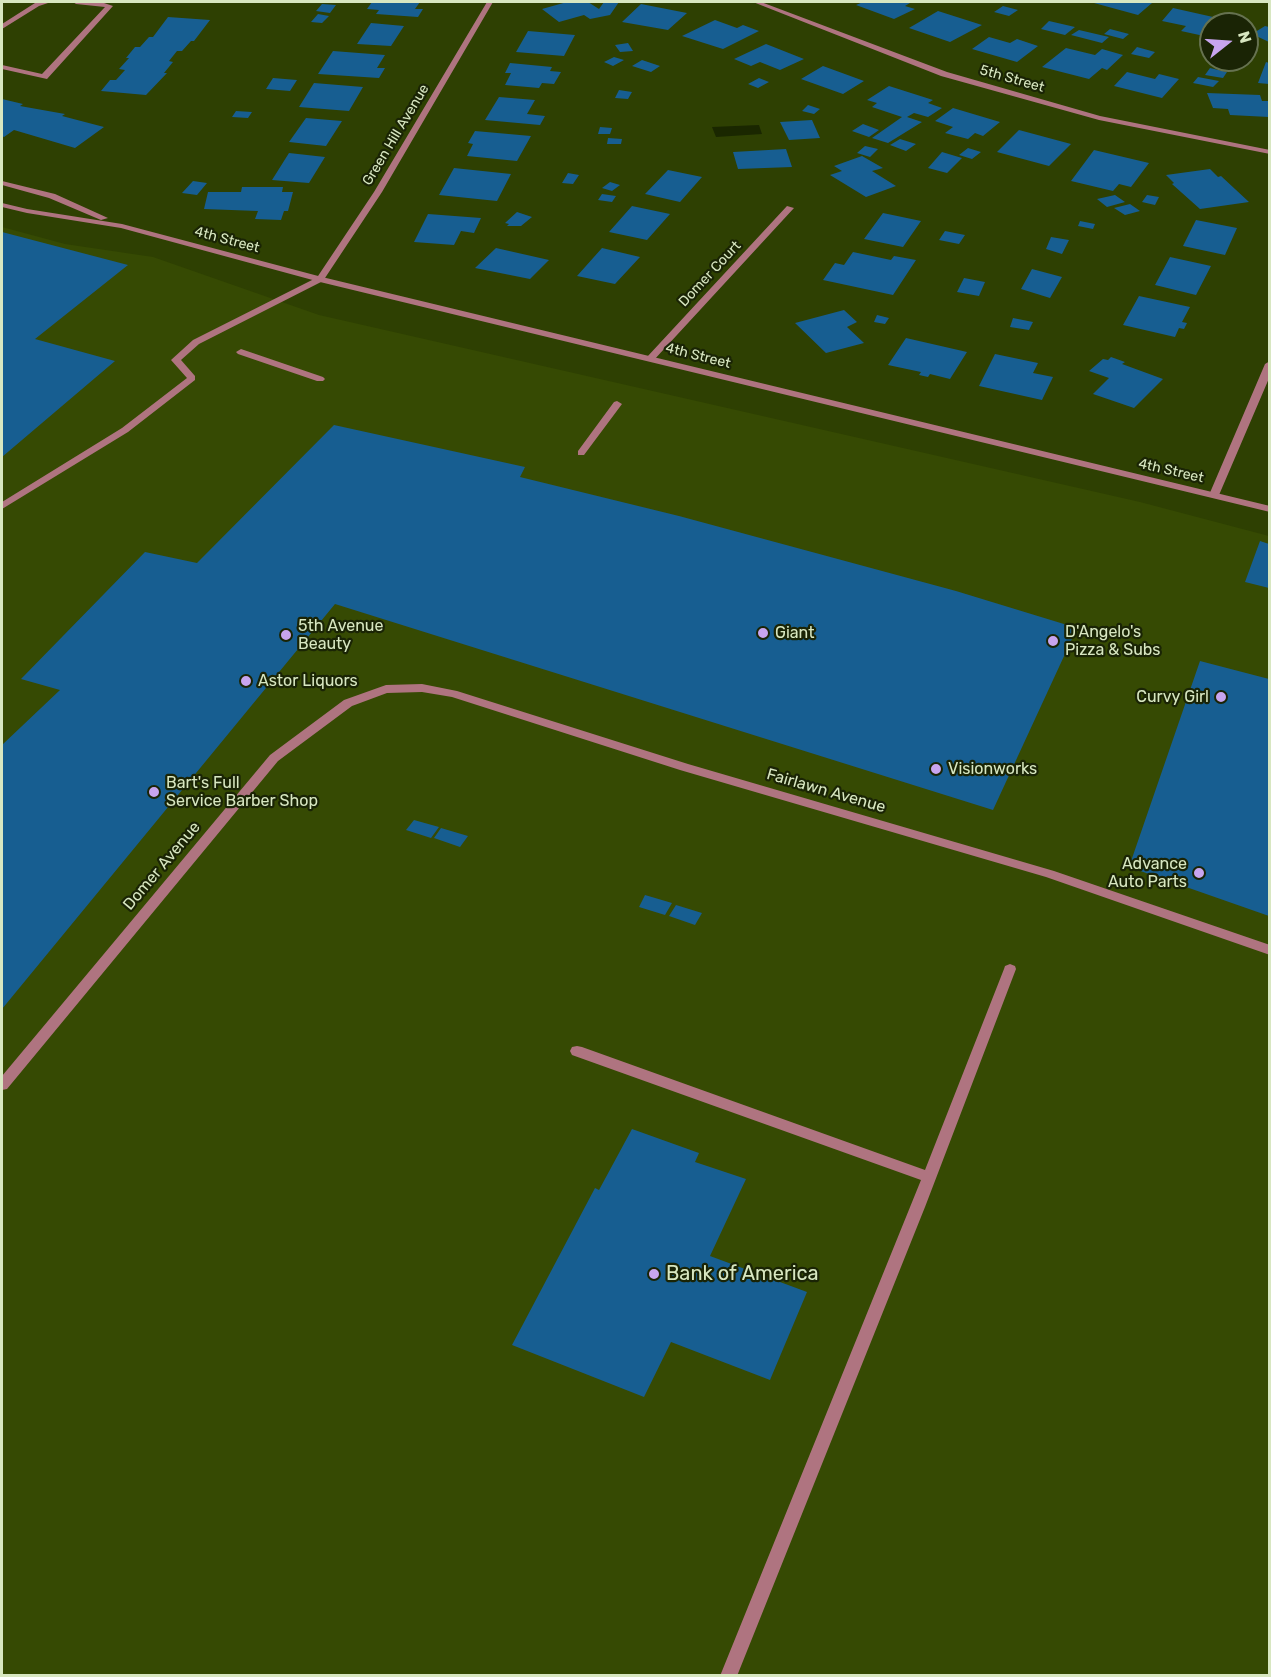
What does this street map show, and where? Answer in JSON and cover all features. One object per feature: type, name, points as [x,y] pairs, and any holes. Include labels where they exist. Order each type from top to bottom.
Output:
[{"type":"street","points":[[2,27],[37,4],[48,2]]},
{"type":"street","points":[[2,67],[44,77],[110,6],[76,2]]},
{"type":"street","name":"Green Hill Avenue","points":[[320,279],[378,192],[490,2]]},
{"type":"street","name":"5th Street","points":[[756,2],[944,74],[1099,117],[1269,152]]},
{"type":"street","name":"4th Street","points":[[2,183],[52,196],[122,226]]},
{"type":"street","name":"4th Street","points":[[2,205],[122,226],[320,279],[1269,509]]},
{"type":"street","name":"Domer Court","points":[[650,359],[790,208]]},
{"type":"street","points":[[2,506],[124,430],[192,378],[176,360],[196,342],[320,279]]},
{"type":"street","points":[[241,352],[320,379]]},
{"type":"street","points":[[1214,495],[1269,364]]},
{"type":"street","points":[[581,453],[617,404]]},
{"type":"street","name":"Fairlawn Avenue","points":[[370,693],[405,687],[453,694],[684,767],[1050,874],[1269,950]]},
{"type":"street","name":"Domer Avenue","points":[[2,1085],[274,758],[325,718],[370,693]]},
{"type":"street","points":[[728,1676],[929,1177],[1010,969]]},
{"type":"street","points":[[577,1051],[929,1177]]},
{"type":"shaded area","points":[[759,125],[762,134],[716,137],[712,127]]},
{"type":"shaded area","points":[[2,227],[65,244],[153,257],[319,315],[1140,502],[1269,536],[1269,1675],[2,1675]]},
{"type":"building","points":[[372,2],[420,2],[415,9],[423,9],[418,17],[376,14],[379,10],[367,9]]},
{"type":"building","points":[[567,2],[588,2],[599,9],[604,2],[619,2],[610,15],[590,19],[584,15],[559,22],[542,9]]},
{"type":"building","points":[[863,2],[905,2],[910,3],[905,6],[915,9],[894,19],[856,5]]},
{"type":"building","points":[[1094,3],[1152,3],[1138,15]]},
{"type":"building","points":[[322,4],[336,5],[330,13],[316,11]]},
{"type":"building","points":[[641,4],[687,13],[668,30],[622,22]]},
{"type":"building","points":[[1003,6],[1018,10],[1009,16],[994,12]]},
{"type":"building","points":[[1173,8],[1199,14],[1199,35],[1181,31],[1186,26],[1162,21]]},
{"type":"building","points":[[938,11],[982,25],[950,42],[909,28]]},
{"type":"building","points":[[318,14],[329,16],[322,23],[311,22]]},
{"type":"building","points":[[168,17],[210,20],[194,41],[191,41],[182,51],[177,51],[169,61],[173,62],[164,73],[167,73],[146,95],[101,91],[110,80],[116,80],[125,70],[119,69],[135,47],[140,47],[149,37],[153,37]]},
{"type":"building","points":[[715,20],[737,28],[743,25],[759,31],[723,49],[682,36]]},
{"type":"building","points":[[1049,21],[1075,27],[1065,35],[1041,29]]},
{"type":"building","points":[[371,23],[404,26],[391,46],[357,44]]},
{"type":"building","points":[[1265,26],[1269,27],[1269,42],[1259,37],[1259,30]]},
{"type":"building","points":[[1110,29],[1129,34],[1123,39],[1104,34]]},
{"type":"building","points":[[1079,30],[1109,37],[1102,43],[1071,35]]},
{"type":"building","points":[[528,31],[575,35],[564,56],[516,52]]},
{"type":"building","points":[[989,37],[1010,43],[1017,39],[1038,46],[1017,62],[972,49]]},
{"type":"building","points":[[628,43],[633,51],[620,52],[615,45]]},
{"type":"building","points":[[766,44],[804,59],[780,70],[760,62],[751,66],[734,59]]},
{"type":"building","points":[[1137,47],[1155,52],[1149,58],[1131,54]]},
{"type":"building","points":[[1066,48],[1095,55],[1102,49],[1123,55],[1107,70],[1102,68],[1089,79],[1042,67]]},
{"type":"building","points":[[333,51],[385,55],[377,68],[385,68],[379,78],[318,74]]},
{"type":"building","points":[[614,57],[624,60],[613,66],[604,62]]},
{"type":"building","points":[[642,60],[660,66],[651,72],[632,66]]},
{"type":"building","points":[[1266,62],[1269,63],[1269,84],[1258,83]]},
{"type":"building","points":[[510,63],[552,67],[550,71],[561,72],[554,84],[542,83],[539,88],[505,85],[511,73],[505,73]]},
{"type":"building","points":[[823,66],[864,81],[843,94],[801,79]]},
{"type":"building","points":[[1127,72],[1155,79],[1159,74],[1179,79],[1162,98],[1114,86]]},
{"type":"building","points":[[1207,72],[1227,72],[1223,78],[1205,75]]},
{"type":"building","points":[[1198,77],[1219,81],[1213,87],[1193,83]]},
{"type":"building","points":[[273,78],[297,80],[290,91],[266,89]]},
{"type":"building","points":[[759,78],[769,82],[758,88],[748,84]]},
{"type":"building","points":[[314,83],[363,87],[349,111],[299,107]]},
{"type":"building","points":[[889,86],[933,100],[928,103],[942,108],[928,117],[914,113],[907,117],[922,122],[888,143],[872,138],[902,117],[872,107],[877,103],[867,100]]},
{"type":"building","points":[[619,90],[632,92],[628,99],[615,98]]},
{"type":"building","points":[[1207,93],[1260,95],[1262,101],[1269,101],[1269,117],[1230,115],[1228,109],[1213,108]]},
{"type":"building","points":[[499,97],[535,100],[527,114],[545,116],[540,125],[485,120]]},
{"type":"building","points":[[2,99],[23,104],[20,106],[65,114],[62,116],[104,127],[75,148],[14,130],[4,137],[2,136]]},
{"type":"building","points":[[808,105],[820,109],[814,114],[802,111]]},
{"type":"building","points":[[953,108],[1000,122],[983,136],[975,133],[968,139],[945,133],[953,127],[935,121]]},
{"type":"building","points":[[236,111],[252,112],[248,118],[232,117]]},
{"type":"building","points":[[306,118],[342,121],[326,146],[289,142]]},
{"type":"building","points":[[812,120],[820,138],[789,140],[780,122]]},
{"type":"building","points":[[863,124],[879,130],[869,137],[852,131]]},
{"type":"building","points":[[600,127],[612,128],[610,134],[598,134]]},
{"type":"building","points":[[1019,130],[1071,144],[1049,166],[997,152]]},
{"type":"building","points":[[475,131],[531,136],[517,161],[467,156],[473,144],[468,143]]},
{"type":"building","points":[[608,138],[622,139],[621,144],[607,144]]},
{"type":"building","points":[[900,139],[916,144],[906,151],[890,145]]},
{"type":"building","points":[[865,146],[878,149],[870,157],[857,153]]},
{"type":"building","points":[[968,148],[981,152],[972,159],[959,155]]},
{"type":"building","points":[[786,149],[792,167],[738,169],[733,152]]},
{"type":"building","points":[[1094,150],[1149,163],[1131,187],[1119,184],[1113,191],[1071,181]]},
{"type":"building","points":[[942,152],[962,158],[947,173],[928,168]]},
{"type":"building","points":[[289,153],[325,157],[309,183],[272,180]]},
{"type":"building","points":[[862,156],[883,168],[872,171],[896,186],[866,197],[830,175],[842,171],[834,166]]},
{"type":"building","points":[[454,168],[511,174],[497,201],[439,195]]},
{"type":"building","points":[[1210,169],[1249,202],[1200,209],[1172,184],[1174,183],[1166,175]]},
{"type":"building","points":[[668,170],[702,177],[680,202],[645,194]]},
{"type":"building","points":[[568,173],[579,175],[573,184],[562,183]]},
{"type":"building","points":[[193,181],[207,183],[197,195],[182,193]]},
{"type":"building","points":[[610,182],[620,185],[612,191],[602,188]]},
{"type":"building","points":[[242,187],[283,187],[282,192],[293,192],[288,211],[284,211],[281,220],[255,219],[258,211],[204,209],[208,192],[241,192]]},
{"type":"building","points":[[602,194],[616,196],[612,202],[598,200]]},
{"type":"building","points":[[1115,195],[1125,202],[1107,207],[1097,199]]},
{"type":"building","points":[[1147,195],[1159,197],[1155,205],[1142,202]]},
{"type":"building","points":[[1130,204],[1140,211],[1125,215],[1114,208]]},
{"type":"building","points":[[632,206],[670,214],[647,240],[609,232]]},
{"type":"building","points":[[517,212],[532,217],[521,226],[507,226],[509,224],[505,223]]},
{"type":"building","points":[[883,213],[921,221],[903,247],[864,239]]},
{"type":"building","points":[[428,214],[481,218],[474,233],[461,231],[454,245],[414,242]]},
{"type":"building","points":[[1196,220],[1237,228],[1225,255],[1183,246]]},
{"type":"building","points":[[1080,221],[1095,224],[1093,229],[1078,226]]},
{"type":"building","points":[[945,231],[965,235],[959,244],[939,240]]},
{"type":"building","points":[[2,232],[128,265],[35,339],[115,361],[2,457]]},
{"type":"building","points":[[1051,237],[1069,240],[1062,254],[1046,249]]},
{"type":"building","points":[[496,248],[549,260],[530,279],[475,268]]},
{"type":"building","points":[[602,248],[640,257],[615,284],[577,276]]},
{"type":"building","points":[[853,252],[891,260],[894,256],[916,260],[893,295],[823,280],[835,263],[844,265]]},
{"type":"building","points":[[1170,257],[1211,266],[1196,295],[1155,285]]},
{"type":"building","points":[[1032,269],[1062,277],[1050,298],[1021,289]]},
{"type":"building","points":[[964,278],[985,282],[979,296],[957,292]]},
{"type":"building","points":[[1139,296],[1190,307],[1182,322],[1187,323],[1184,329],[1179,328],[1175,337],[1123,325]]},
{"type":"building","points":[[844,310],[857,322],[847,327],[864,343],[826,353],[795,323]]},
{"type":"building","points":[[877,315],[889,318],[885,324],[874,322]]},
{"type":"building","points":[[1013,318],[1033,322],[1029,330],[1010,327]]},
{"type":"building","points":[[906,338],[967,352],[950,379],[930,374],[928,377],[919,375],[921,372],[888,365]]},
{"type":"building","points":[[995,354],[1038,363],[1033,373],[1053,377],[1042,400],[979,386]]},
{"type":"building","points":[[1111,357],[1125,362],[1122,364],[1163,379],[1134,408],[1093,394],[1109,378],[1089,371],[1103,359],[1108,360]]},
{"type":"building","points":[[334,425],[525,467],[520,477],[679,516],[956,591],[1077,628],[993,810],[335,604],[2,1009],[2,745],[60,690],[21,679],[145,552],[197,563]]},
{"type":"building","points":[[1260,541],[1269,544],[1269,588],[1245,582]]},
{"type":"building","points":[[1200,661],[1269,679],[1269,916],[1129,867]]},
{"type":"building","points":[[414,820],[439,827],[431,838],[406,830]]},
{"type":"building","points":[[441,828],[468,836],[460,847],[434,838]]},
{"type":"building","points":[[645,895],[672,903],[665,915],[639,907]]},
{"type":"building","points":[[676,905],[702,913],[695,925],[669,916]]},
{"type":"building","name":"Bank of America","points":[[632,1129],[699,1153],[695,1162],[746,1179],[710,1256],[807,1292],[770,1380],[671,1342],[644,1397],[512,1345],[595,1188],[599,1190]]},
{"type":"place","name":"Giant","points":[[763,633]]},
{"type":"place","name":"5th Avenue Beauty","points":[[286,635]]},
{"type":"place","name":"D'Angelo's Pizza & Subs","points":[[1053,641]]},
{"type":"place","name":"Astor Liquors","points":[[246,681]]},
{"type":"place","name":"Curvy Girl","points":[[1221,697]]},
{"type":"place","name":"Visionworks","points":[[936,769]]},
{"type":"place","name":"Bart's Full Service Barber Shop","points":[[154,792]]},
{"type":"place","name":"Advance Auto Parts","points":[[1199,873]]},
{"type":"place","name":"Bank of America","points":[[654,1274]]}]
